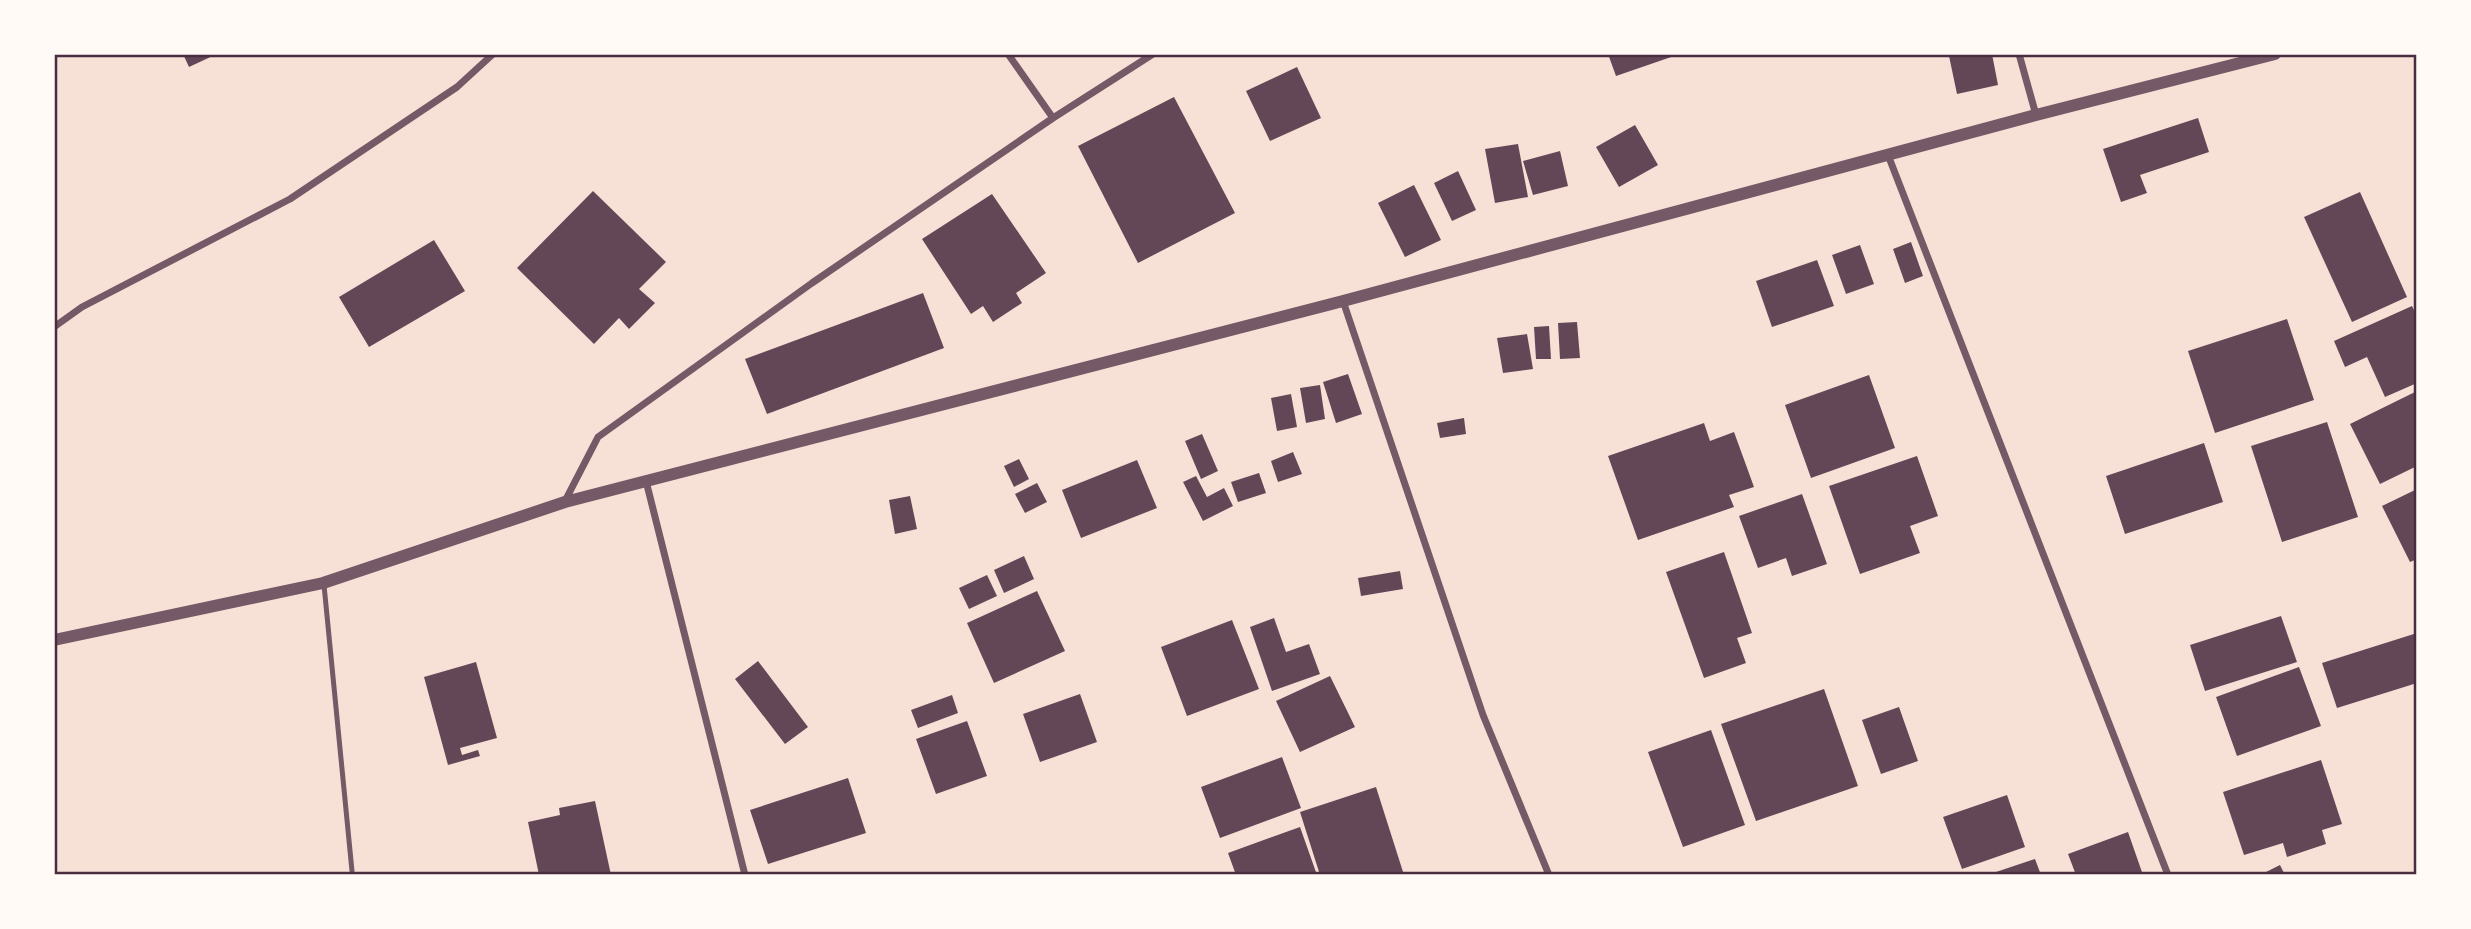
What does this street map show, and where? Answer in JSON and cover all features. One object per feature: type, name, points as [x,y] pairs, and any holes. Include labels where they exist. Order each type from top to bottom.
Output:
[{"type":"street","points":[[54,327],[82,307],[290,199],[457,87],[493,54]]},
{"type":"street","points":[[1008,54],[1053,118]]},
{"type":"street","points":[[565,502],[598,437],[812,283],[1053,118],[1153,54]]},
{"type":"street","points":[[2019,54],[2036,115]]},
{"type":"street","points":[[54,640],[323,583],[565,502],[1343,301],[2036,115],[2275,54]]},
{"type":"street","points":[[1888,155],[2168,875]]},
{"type":"street","points":[[1343,301],[1483,715],[1549,875]]},
{"type":"street","points":[[646,481],[745,875]]},
{"type":"lane","points":[[323,583],[352,871]]},
{"type":"building","points":[[183,54],[217,54],[189,67]]},
{"type":"building","points":[[1608,54],[1677,54],[1677,55],[1616,76]]},
{"type":"building","points":[[1992,54],[1998,85],[1957,94],[1949,56]]},
{"type":"building","points":[[1297,67],[1321,118],[1270,141],[1246,91]]},
{"type":"building","points":[[1174,97],[1235,213],[1138,263],[1078,146]]},
{"type":"building","points":[[2198,118],[2209,152],[2140,175],[2147,193],[2121,202],[2103,149]]},
{"type":"building","points":[[1635,125],[1658,165],[1619,187],[1596,147]]},
{"type":"building","points":[[1518,144],[1528,197],[1495,203],[1485,149]]},
{"type":"building","points":[[1560,151],[1568,186],[1533,195],[1523,161]]},
{"type":"building","points":[[1458,171],[1476,210],[1452,221],[1434,183]]},
{"type":"building","points":[[1414,185],[1441,240],[1405,257],[1378,203]]},
{"type":"building","points":[[593,191],[666,262],[639,289],[655,303],[629,329],[619,318],[594,344],[517,268]]},
{"type":"building","points":[[2360,192],[2407,297],[2352,322],[2304,217]]},
{"type":"building","points":[[992,194],[1046,273],[1016,293],[1022,303],[993,322],[983,306],[971,314],[922,239]]},
{"type":"building","points":[[434,240],[465,291],[369,347],[339,297]]},
{"type":"building","points":[[1911,242],[1923,276],[1905,283],[1893,249]]},
{"type":"building","points":[[1860,245],[1874,284],[1846,294],[1832,255]]},
{"type":"building","points":[[1817,260],[1834,306],[1772,327],[1756,281]]},
{"type":"building","points":[[923,293],[944,348],[767,414],[745,359]]},
{"type":"building","points":[[2412,306],[2417,316],[2417,383],[2385,397],[2367,357],[2345,367],[2334,341]]},
{"type":"building","points":[[2287,319],[2314,400],[2215,433],[2188,351]]},
{"type":"building","points":[[1577,322],[1580,358],[1560,359],[1558,323]]},
{"type":"building","points":[[1549,326],[1551,359],[1536,359],[1534,327]]},
{"type":"building","points":[[1527,334],[1533,369],[1503,373],[1497,338]]},
{"type":"building","points":[[1348,374],[1362,414],[1336,423],[1323,382]]},
{"type":"building","points":[[1869,375],[1895,448],[1811,478],[1785,405]]},
{"type":"building","points":[[1320,385],[1325,419],[1306,423],[1300,388]]},
{"type":"building","points":[[2417,391],[2417,466],[2380,484],[2350,424]]},
{"type":"building","points":[[1291,394],[1297,427],[1277,431],[1271,398]]},
{"type":"building","points":[[1464,418],[1466,434],[1440,438],[1437,423]]},
{"type":"building","points":[[2327,422],[2358,517],[2282,542],[2251,446]]},
{"type":"building","points":[[1704,423],[1710,441],[1734,432],[1754,487],[1729,495],[1734,507],[1638,540],[1608,456]]},
{"type":"building","points":[[1202,434],[1218,471],[1201,479],[1185,441]]},
{"type":"building","points":[[2204,443],[2223,502],[2125,534],[2106,476]]},
{"type":"building","points":[[1293,452],[1302,474],[1278,482],[1271,461]]},
{"type":"building","points":[[1917,456],[1938,516],[1910,526],[1920,553],[1860,574],[1829,486]]},
{"type":"building","points":[[1019,459],[1029,479],[1014,487],[1004,466]]},
{"type":"building","points":[[1137,460],[1157,508],[1081,538],[1062,490]]},
{"type":"building","points":[[1259,473],[1266,493],[1238,502],[1231,482]]},
{"type":"building","points":[[1196,476],[1207,497],[1224,488],[1233,506],[1203,521],[1183,482]]},
{"type":"building","points":[[1037,483],[1047,502],[1025,513],[1015,494]]},
{"type":"building","points":[[2417,489],[2417,559],[2410,562],[2382,506]]},
{"type":"building","points":[[1802,494],[1827,564],[1792,576],[1786,558],[1758,568],[1739,516]]},
{"type":"building","points":[[910,496],[917,529],[895,534],[889,500]]},
{"type":"building","points":[[1724,552],[1752,633],[1737,638],[1746,663],[1704,678],[1666,572]]},
{"type":"building","points":[[1024,556],[1034,579],[1004,593],[994,570]]},
{"type":"building","points":[[1400,571],[1403,589],[1361,596],[1358,578]]},
{"type":"building","points":[[987,575],[997,596],[969,609],[959,588]]},
{"type":"building","points":[[1037,591],[1065,651],[994,683],[967,623]]},
{"type":"building","points":[[2281,616],[2297,662],[2205,691],[2190,645]]},
{"type":"building","points":[[1274,618],[1286,652],[1309,644],[1320,674],[1272,691],[1250,627]]},
{"type":"building","points":[[1232,620],[1259,689],[1187,716],[1161,647]]},
{"type":"building","points":[[2417,633],[2417,683],[2337,708],[2322,663]]},
{"type":"building","points":[[758,661],[808,727],[785,744],[735,679]]},
{"type":"building","points":[[476,662],[497,738],[460,748],[462,755],[478,750],[480,756],[448,765],[424,677]]},
{"type":"building","points":[[2299,667],[2321,726],[2237,756],[2216,697]]},
{"type":"building","points":[[1330,676],[1355,727],[1300,752],[1276,701]]},
{"type":"building","points":[[1824,689],[1858,786],[1756,821],[1721,724]]},
{"type":"building","points":[[1080,694],[1097,742],[1040,762],[1023,714]]},
{"type":"building","points":[[952,695],[958,713],[918,728],[911,710]]},
{"type":"building","points":[[1899,707],[1918,761],[1881,774],[1862,720]]},
{"type":"building","points":[[967,721],[987,776],[936,794],[916,739]]},
{"type":"building","points":[[1711,730],[1745,825],[1683,847],[1648,752]]},
{"type":"building","points":[[1282,757],[1301,808],[1220,838],[1201,787]]},
{"type":"building","points":[[2321,760],[2342,824],[2322,830],[2326,844],[2287,857],[2283,843],[2244,855],[2223,792]]},
{"type":"building","points":[[848,778],[866,833],[768,864],[750,810]]},
{"type":"building","points":[[1376,787],[1404,875],[1320,875],[1300,812]]},
{"type":"building","points":[[2007,795],[2025,847],[1962,869],[1943,817]]},
{"type":"building","points":[[595,801],[611,875],[539,875],[528,822],[560,815],[559,808]]},
{"type":"building","points":[[1300,827],[1317,875],[1236,875],[1228,853]]},
{"type":"building","points":[[2128,832],[2143,875],[2076,875],[2068,854]]},
{"type":"building","points":[[2035,859],[2041,875],[1990,875],[1990,874]]},
{"type":"building","points":[[2280,865],[2285,875],[2260,875]]}]
